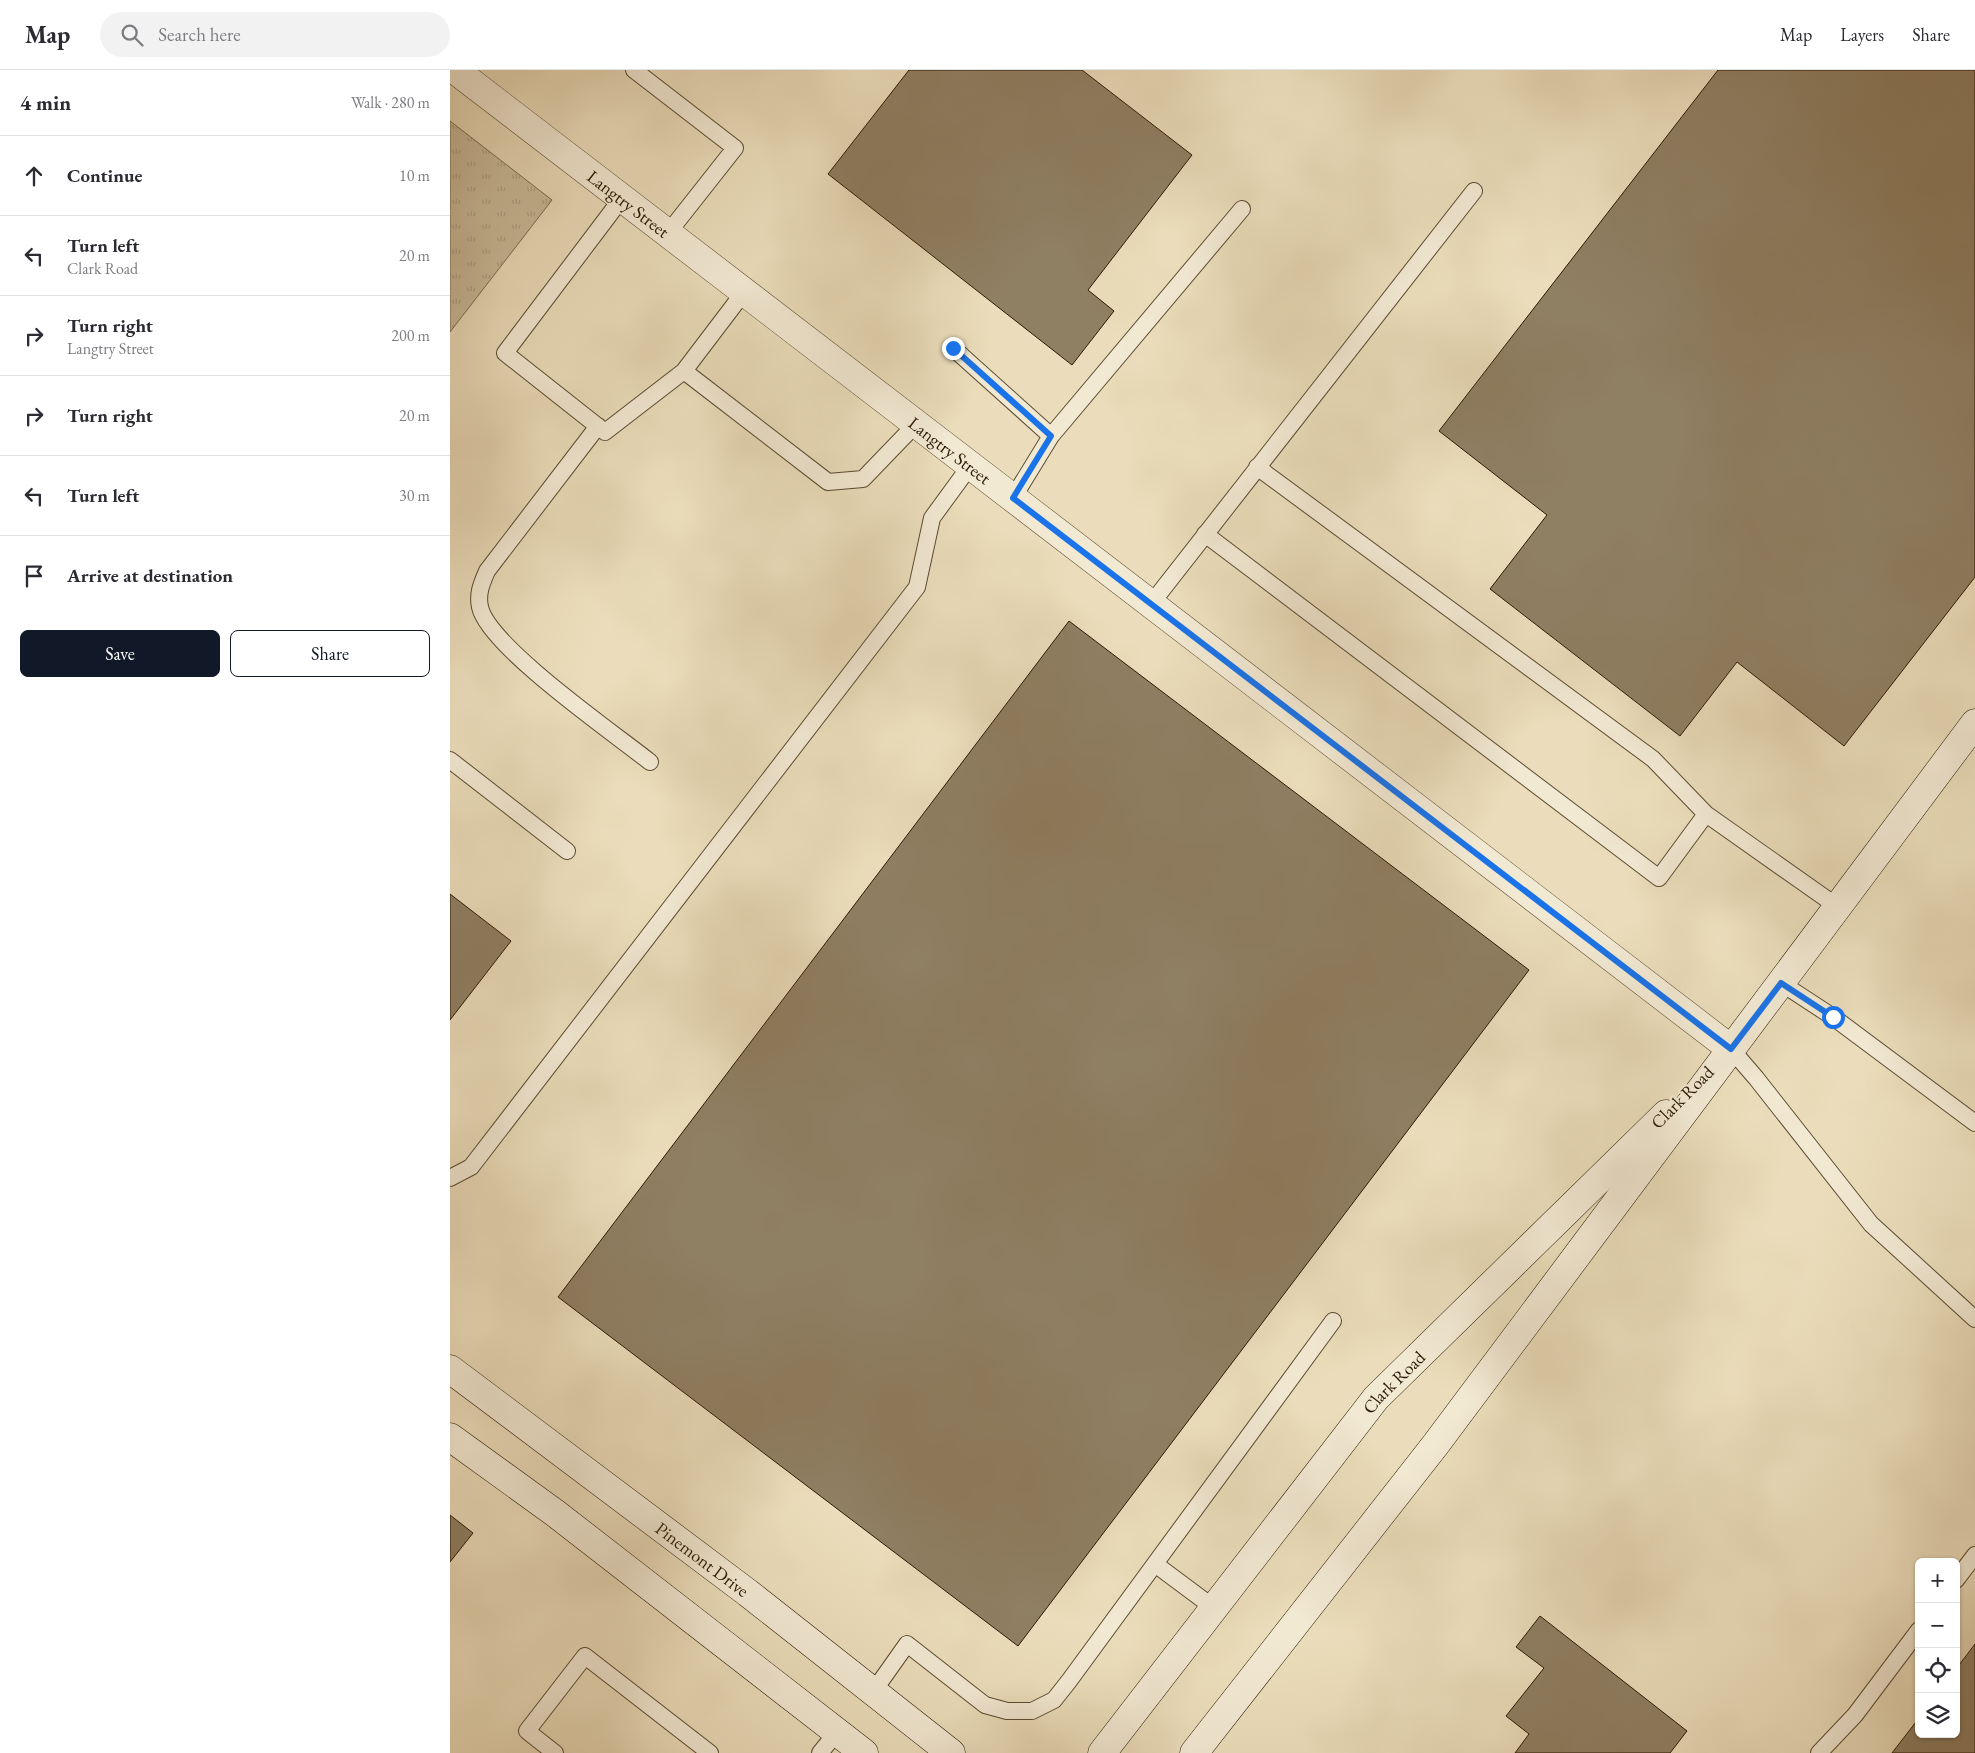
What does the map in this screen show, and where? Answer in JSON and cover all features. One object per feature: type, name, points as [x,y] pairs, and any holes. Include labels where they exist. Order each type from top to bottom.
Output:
[{"type":"street","name":"Langtry Street","points":[[456,70],[1731,1049]]},
{"type":"street","name":"Clark Road","points":[[1194,1753],[1436,1444],[1975,724]]},
{"type":"street","name":"Clark Road","points":[[1102,1753],[1376,1398],[1731,1049]]},
{"type":"street","name":"Pinemont Drive","points":[[450,1369],[748,1593],[951,1753]]},
{"type":"street","points":[[450,1437],[555,1513],[864,1753]]},
{"type":"lane","points":[[634,70],[735,148],[668,233]]},
{"type":"lane","points":[[1150,604],[1474,191]]},
{"type":"lane","points":[[622,198],[505,353],[605,432],[684,371],[744,292]]},
{"type":"lane","points":[[1013,498],[1051,436],[1242,210]]},
{"type":"lane","points":[[953,348],[1051,436]]},
{"type":"lane","points":[[684,371],[828,482],[863,479],[916,424]]},
{"type":"lane","points":[[598,426],[487,571],[479,590],[480,609],[492,628],[510,650],[530,668],[650,762]]},
{"type":"lane","points":[[450,1178],[471,1167],[917,588],[932,518],[970,466]]},
{"type":"lane","points":[[1257,467],[1653,759],[1706,814],[1838,907]]},
{"type":"lane","points":[[1205,534],[1659,878],[1706,814]]},
{"type":"lane","points":[[450,760],[567,851]]},
{"type":"lane","points":[[1781,983],[1833,1017],[1975,1123]]},
{"type":"lane","points":[[1731,1049],[1871,1224],[1975,1319]]},
{"type":"lane","points":[[873,1692],[907,1644],[985,1705],[1006,1711],[1032,1711],[1054,1700],[1334,1321]]},
{"type":"lane","points":[[1960,1575],[1975,1555]]},
{"type":"lane","points":[[1155,1564],[1214,1608]]},
{"type":"lane","points":[[1820,1753],[1855,1715],[1915,1635]]},
{"type":"lane","points":[[554,1753],[526,1731],[585,1656],[710,1753]]},
{"type":"lane","points":[[820,1753],[837,1732]]},
{"type":"green space","points":[[450,121],[552,200],[450,332]]},
{"type":"building","points":[[909,70],[1082,70],[1192,155],[1088,290],[1114,311],[1072,365],[828,174]]},
{"type":"building","points":[[1718,70],[1975,70],[1975,577],[1844,746],[1737,662],[1680,736],[1490,589],[1547,515],[1439,431]]},
{"type":"building","points":[[1069,621],[1529,970],[1018,1646],[558,1297]]},
{"type":"building","points":[[450,894],[511,941],[450,1020]]},
{"type":"building","points":[[450,1515],[473,1533],[450,1562]]},
{"type":"building","points":[[1540,1616],[1687,1731],[1670,1753],[1515,1753],[1529,1734],[1506,1716],[1544,1668],[1516,1647]]},
{"type":"building","points":[[1975,1644],[1975,1753],[1892,1753],[1915,1723],[1915,1738],[1960,1738],[1960,1664]]},
{"type":"route","points":[[953,348],[1051,436],[1013,498],[1731,1049],[1781,983],[1833,1017]]}]
